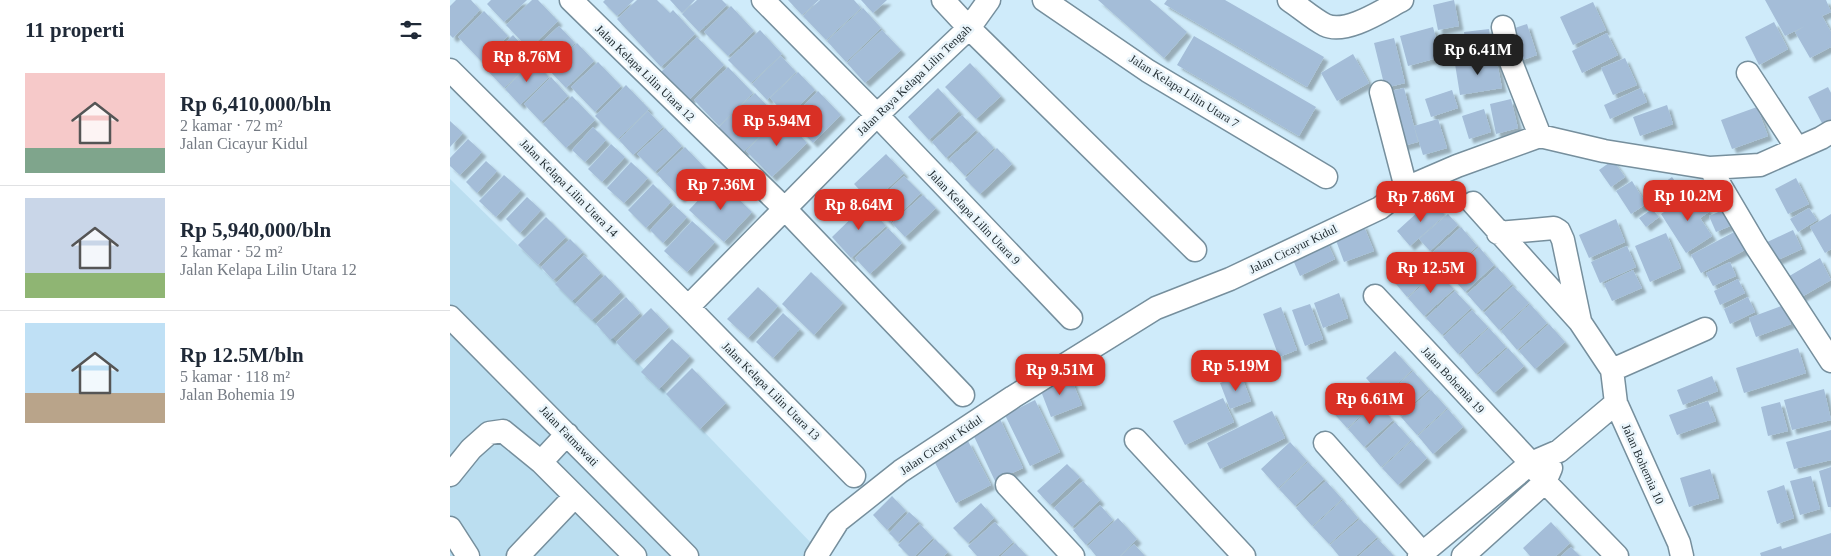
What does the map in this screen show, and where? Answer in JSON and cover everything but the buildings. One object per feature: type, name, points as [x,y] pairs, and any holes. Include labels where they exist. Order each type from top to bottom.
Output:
[{"type":"street","name":"Jalan Kelapa Lilin Utara 12","points":[[571,0],[785,209],[963,396]]},
{"type":"street","name":"Jalan Kelapa Lilin Utara 9","points":[[763,0],[877,115],[1071,318]]},
{"type":"street","points":[[943,0],[969,28],[1195,250]]},
{"type":"street","name":"Jalan Raya Kelapa Lilin Tengah","points":[[688,307],[877,115],[969,28],[989,0]]},
{"type":"street","name":"Jalan Kelapa Lilin Utara 7","points":[[1044,0],[1148,71],[1326,178]]},
{"type":"street","points":[[1289,0],[1327,26],[1346,26],[1356,23],[1402,0]]},
{"type":"street","points":[[1503,27],[1511,62],[1540,136],[1604,151],[1710,168],[1760,165],[1831,132]]},
{"type":"street","name":"Jalan Kelapa Lilin Utara 14","points":[[450,70],[688,307]]},
{"type":"street","points":[[1748,73],[1798,148]]},
{"type":"street","points":[[1381,92],[1406,188]]},
{"type":"street","name":"Jalan Cicayur Kidul","points":[[816,556],[838,522],[901,471],[1030,386],[1156,308],[1230,279],[1380,208],[1406,188],[1457,166],[1540,136]]},
{"type":"street","points":[[1710,168],[1756,246],[1831,361]]},
{"type":"street","name":"Jalan Bohemia 10","points":[[1473,203],[1580,322],[1612,370],[1616,403],[1679,543],[1682,556]]},
{"type":"street","name":"Jalan Bohemia 10","points":[[1498,233],[1554,228],[1559,231],[1563,240],[1580,322]]},
{"type":"street","name":"Jalan Bohemia 19","points":[[1375,296],[1531,463],[1545,482],[1617,556]]},
{"type":"street","name":"Jalan Kelapa Lilin Utara 13","points":[[688,307],[854,476]]},
{"type":"street","name":"Jalan Fatmawati","points":[[450,317],[687,556]]},
{"type":"street","points":[[1612,370],[1705,329]]},
{"type":"street","points":[[1325,443],[1422,555],[1531,463],[1559,451],[1616,403]]},
{"type":"street","points":[[450,475],[471,449],[489,433],[504,432],[541,462],[635,556]]},
{"type":"street","points":[[541,462],[567,434]]},
{"type":"street","points":[[1136,440],[1244,556]]},
{"type":"street","points":[[1463,556],[1545,482],[1559,451]]},
{"type":"street","points":[[1007,485],[1073,556]]},
{"type":"street","points":[[518,556],[575,496]]},
{"type":"street","points":[[450,528],[468,556]]},
{"type":"shaded area","points":[[450,179],[637,362],[813,545],[808,556],[450,556]]}]
